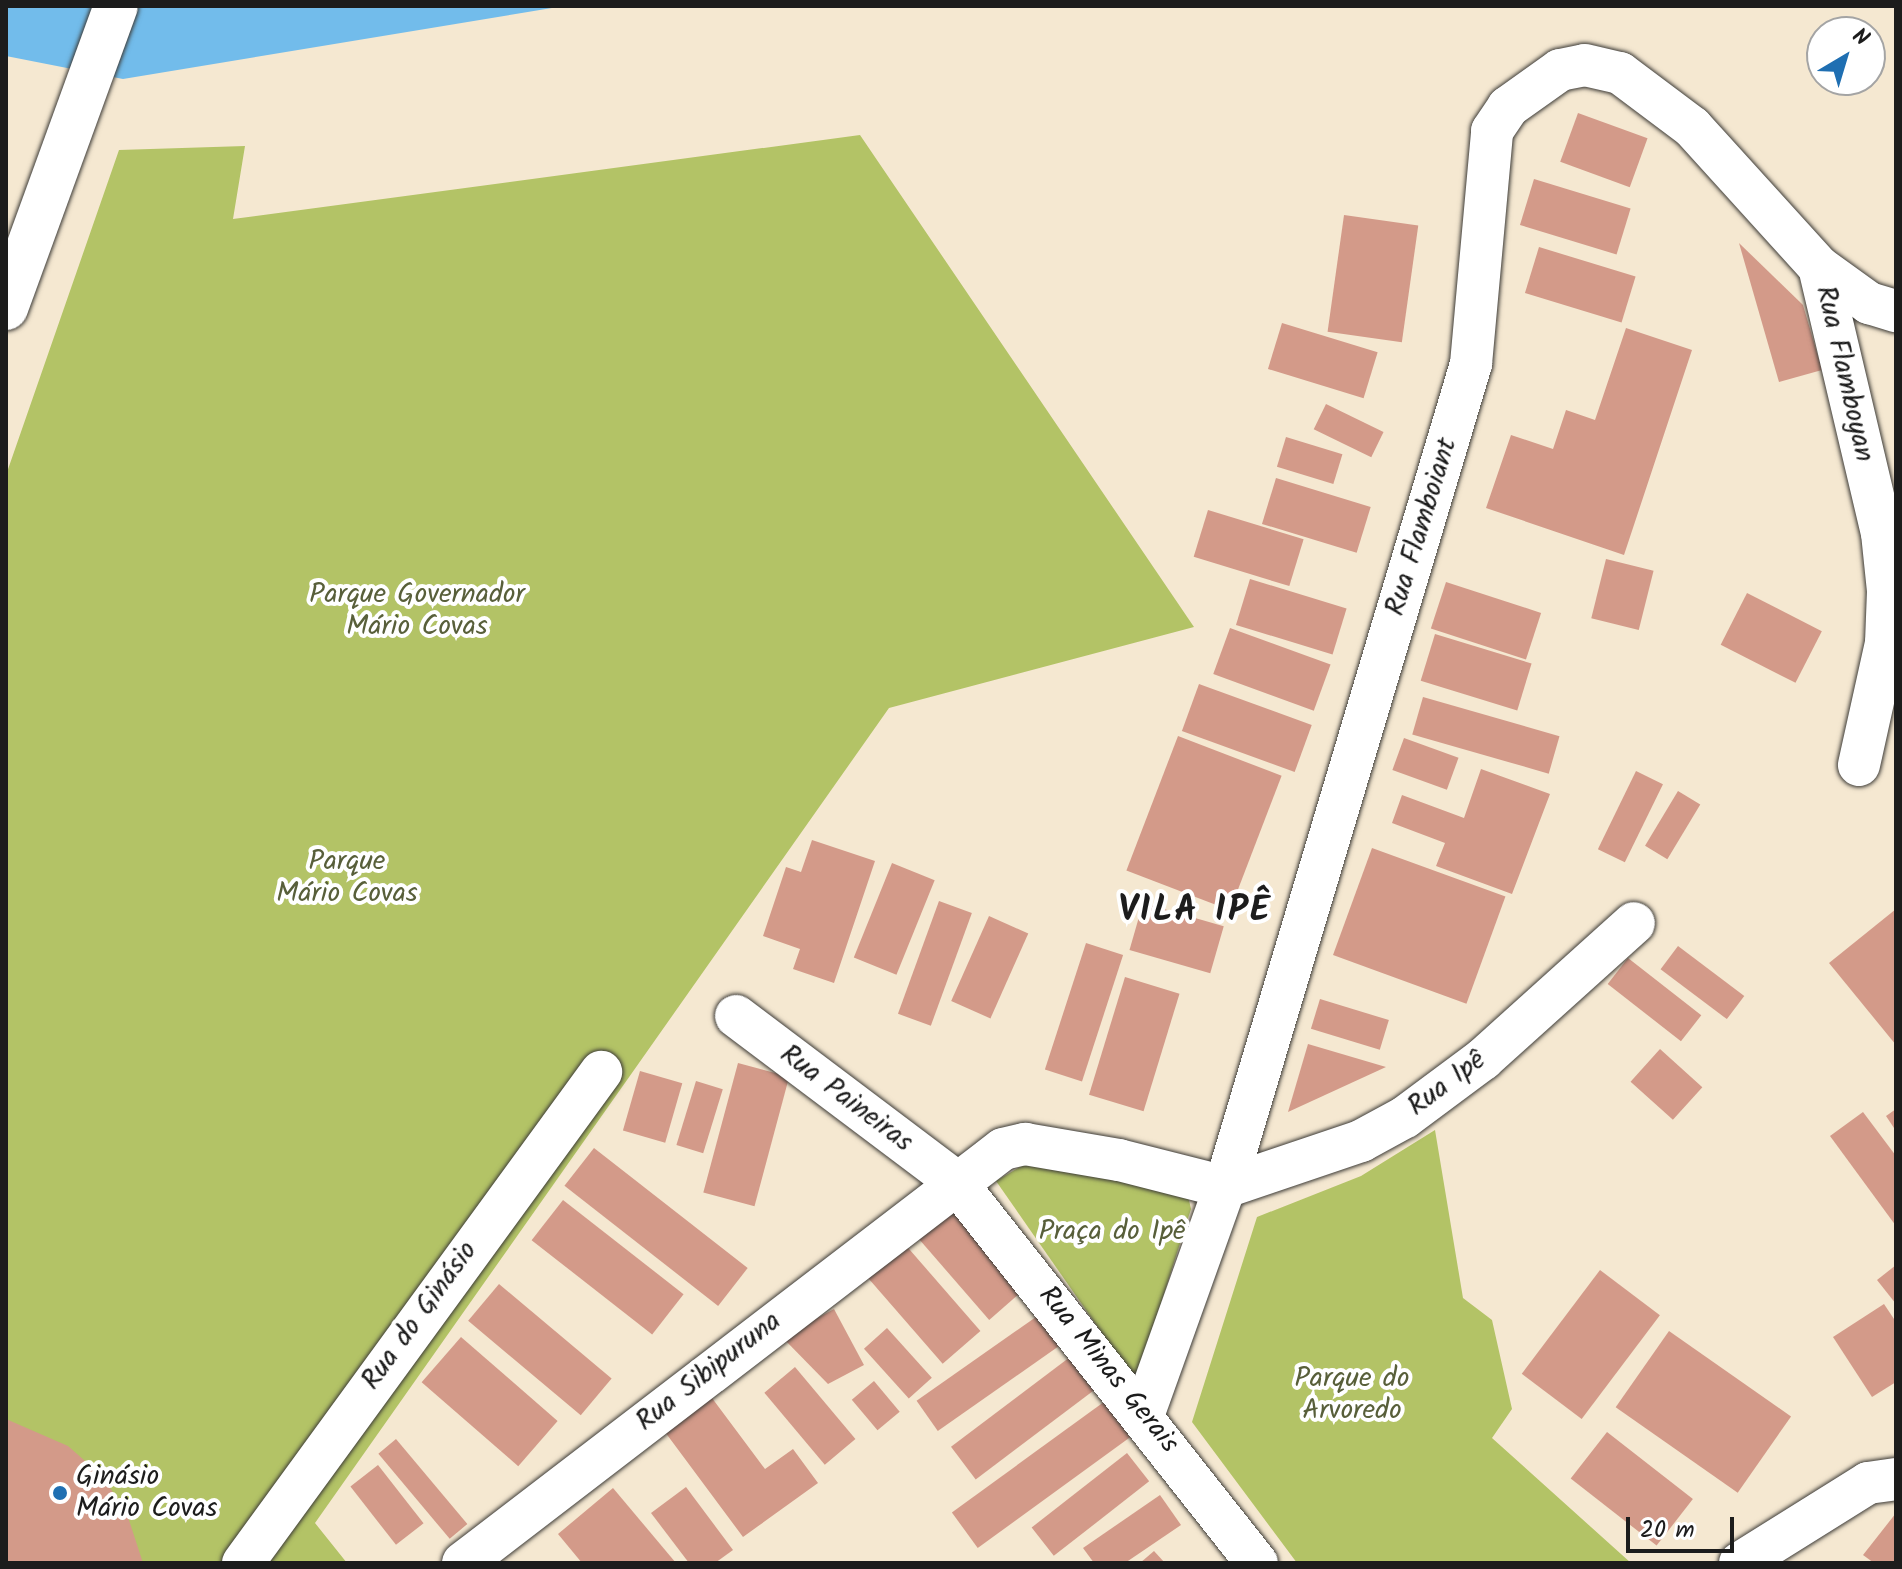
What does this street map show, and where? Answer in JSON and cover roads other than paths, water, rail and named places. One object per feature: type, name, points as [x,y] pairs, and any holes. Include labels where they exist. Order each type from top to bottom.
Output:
[{"type":"main road","points":[[6,308],[116,6]]},
{"type":"street","name":"Rua Flamboiant","points":[[1144,1413],[1225,1187],[1471,364],[1492,131],[1532,85],[1560,70],[1585,65],[1620,73],[1692,127],[1819,267],[1869,303],[1896,311]]},
{"type":"street","name":"Rua Flamboyan","points":[[1819,267],[1882,533],[1888,591],[1886,643],[1859,765]]},
{"type":"street","name":"Rua Ipê","points":[[1225,1187],[1361,1141],[1405,1117],[1483,1059],[1634,923]]},
{"type":"street","name":"Rua Paineiras","points":[[736,1016],[955,1181]]},
{"type":"street","name":"Rua do Ginásio","points":[[243,1563],[601,1072]]},
{"type":"street","name":"Rua Sibipuruna","points":[[463,1563],[992,1154],[1025,1144],[1225,1187]]},
{"type":"street","name":"Rua Minas Gerais","points":[[955,1181],[1144,1413],[1257,1563]]},
{"type":"street","points":[[1740,1563],[1792,1549],[1868,1483],[1896,1479]]},
{"type":"water","points":[[6,6],[564,6],[123,79],[6,56]]},
{"type":"place","name":"Ginásio Mário Covas","points":[[60,1493]]},
{"type":"district","name":"VILA IPÊ","points":[[1195,911]]},
{"type":"park label","name":"Parque Governador Mário Covas","points":[[417,611]]},
{"type":"park label","name":"Parque Mário Covas","points":[[347,878]]},
{"type":"park label","name":"Praça do Ipê","points":[[1112,1232]]},
{"type":"park label","name":"Parque do Arvoredo","points":[[1352,1395]]}]
